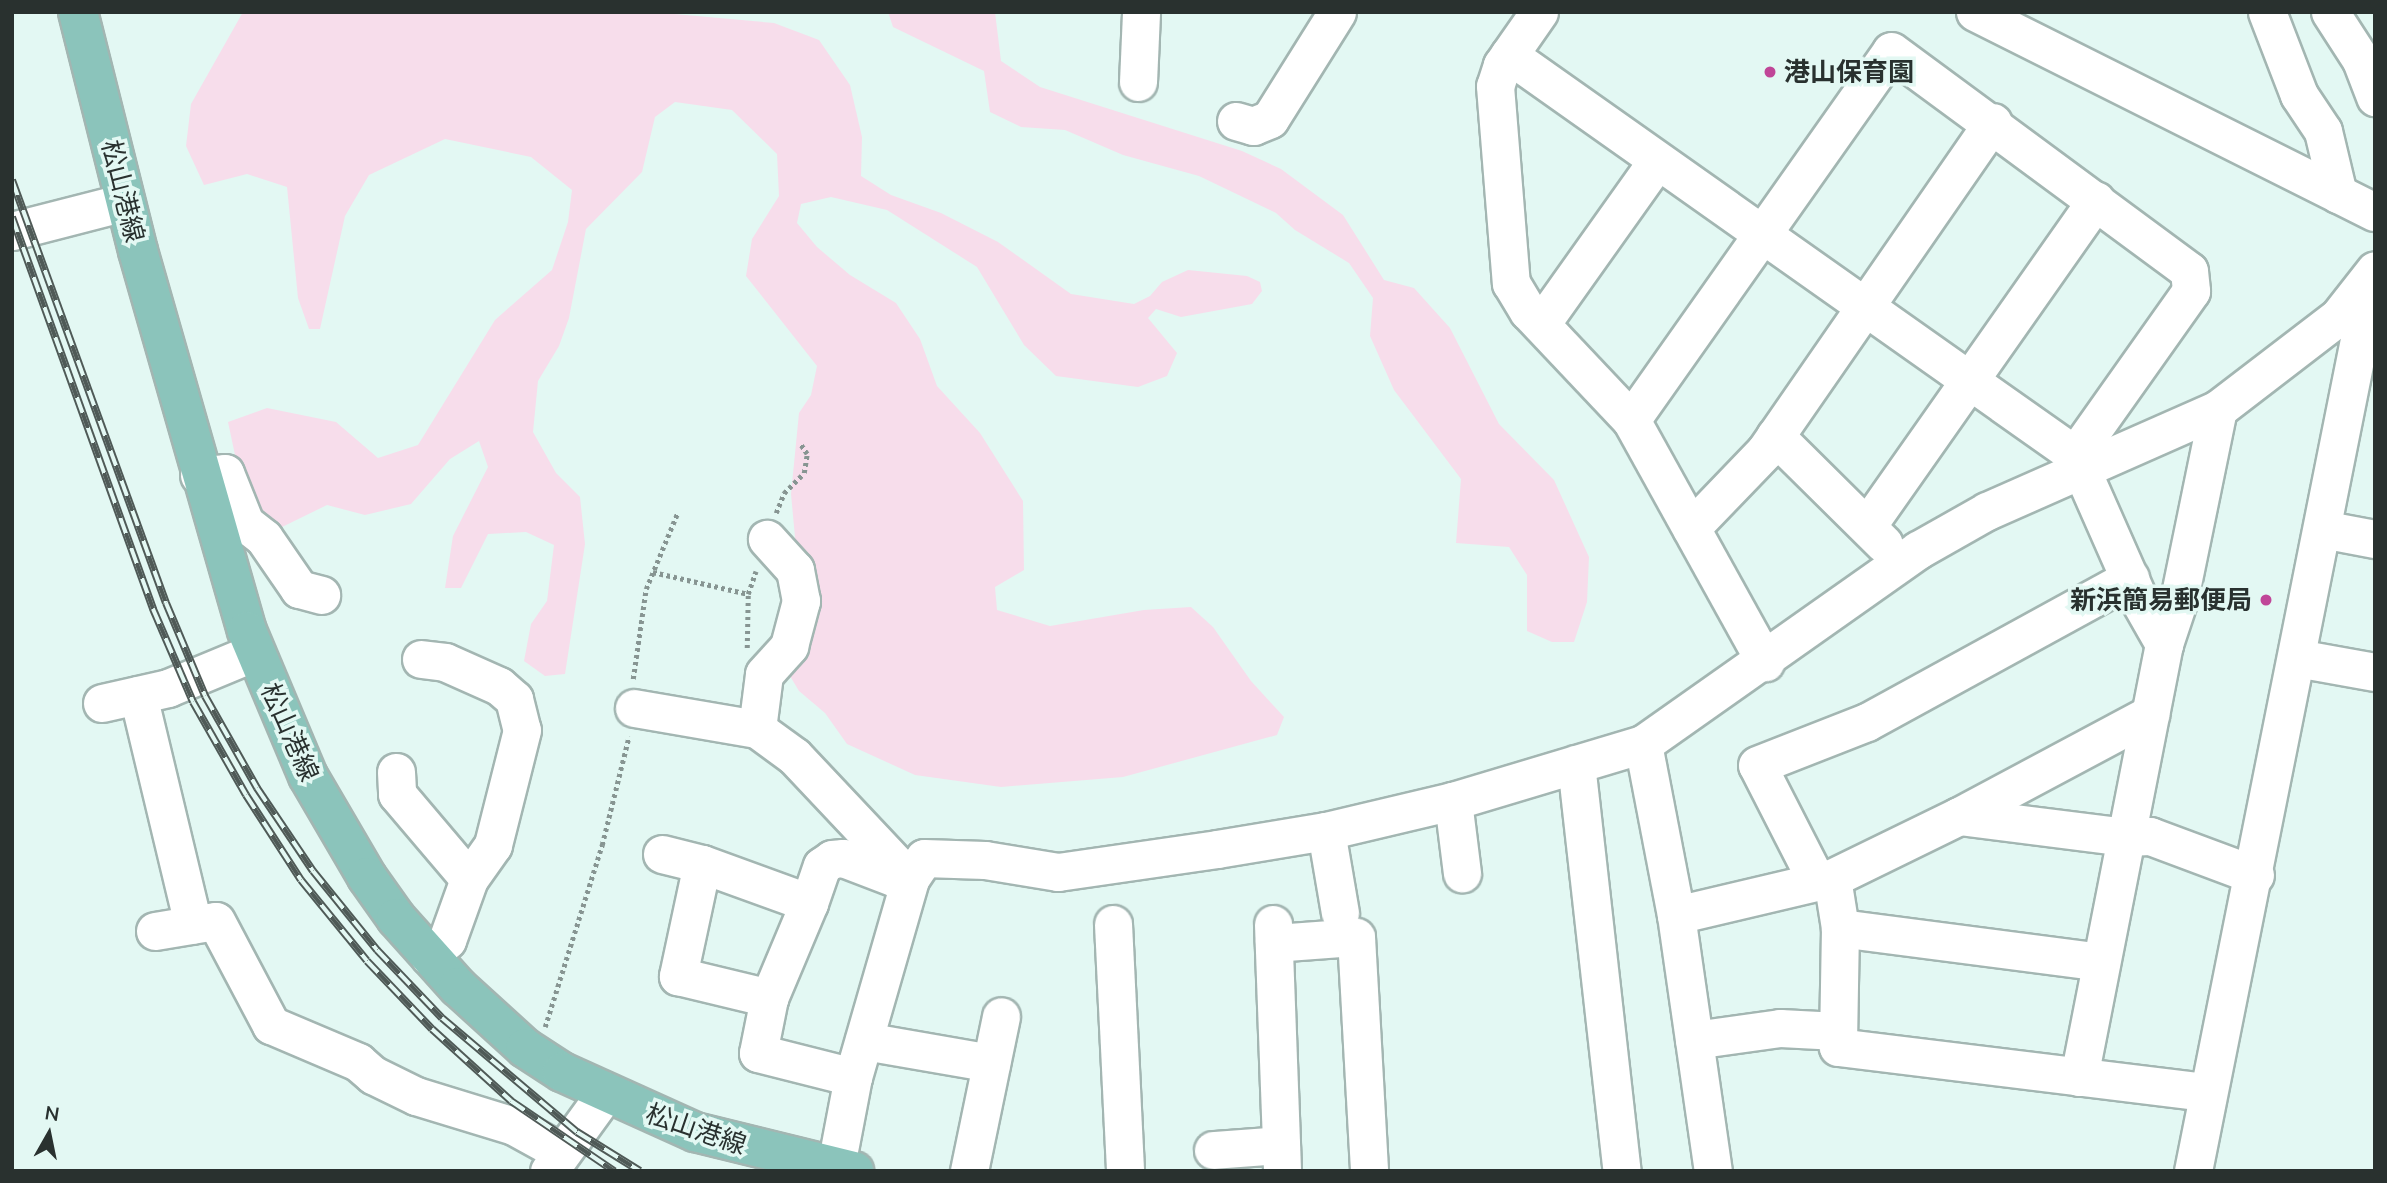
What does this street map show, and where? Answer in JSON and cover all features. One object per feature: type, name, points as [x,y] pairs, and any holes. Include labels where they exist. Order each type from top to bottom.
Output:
[{"type":"main road","name":"松山港線","points":[[78,12],[125,202],[199,475],[255,652],[308,776],[340,832],[396,918],[488,1016],[531,1052],[604,1095],[736,1145],[842,1169]]},
{"type":"street","points":[[1138,82],[1141,12]]},
{"type":"street","points":[[1539,12],[1509,55],[1495,86],[1495,122],[1511,283],[1541,324],[1631,420],[1765,662]]},
{"type":"street","points":[[1975,12],[2375,212]]},
{"type":"street","points":[[2267,12],[2299,95],[2323,131],[2338,194]]},
{"type":"street","points":[[2330,12],[2361,60],[2375,97]]},
{"type":"street","points":[[1236,121],[1253,126],[1270,119],[1335,13]]},
{"type":"street","points":[[1631,420],[1892,51],[1993,122],[2189,271],[2190,291],[2080,462]]},
{"type":"street","points":[[1509,55],[2080,462],[2130,578],[2164,644]]},
{"type":"street","points":[[1691,528],[1775,436],[1993,122]]},
{"type":"street","points":[[1541,324],[1657,161]]},
{"type":"street","points":[[1867,526],[2096,200]]},
{"type":"street","points":[[12,231],[125,202]]},
{"type":"street","points":[[2193,1171],[2206,1092],[2255,875],[2322,529],[2364,373],[2373,274]]},
{"type":"street","points":[[842,1169],[853,1077],[911,879],[924,858],[985,860],[1058,872],[1326,831],[1453,801],[1643,744],[1765,662],[1902,562],[1987,512],[2080,462],[2218,409],[2339,316],[2373,274]]},
{"type":"street","points":[[2079,1077],[2164,644],[2179,599],[2218,409]]},
{"type":"street","points":[[1775,436],[1902,562]]},
{"type":"street","points":[[199,475],[225,473],[245,523],[264,538],[299,589],[321,595]]},
{"type":"street","points":[[2322,529],[2375,539]]},
{"type":"street","points":[[757,729],[764,674],[789,646],[801,601],[795,570],[767,539]]},
{"type":"street","points":[[2130,578],[1867,723],[1758,765],[1824,880],[1840,928],[1838,1047],[2206,1092]]},
{"type":"street","points":[[102,703],[168,688],[255,652]]},
{"type":"street","points":[[2297,658],[2375,672]]},
{"type":"street","points":[[421,659],[445,662],[499,686],[514,699],[522,730],[493,845],[469,879],[447,940],[429,956]]},
{"type":"street","points":[[138,695],[214,921],[271,1025],[358,1062],[416,1096],[514,1126],[557,1164],[604,1095]]},
{"type":"street","points":[[634,708],[757,729],[794,756],[911,879]]},
{"type":"street","points":[[1676,915],[1824,880],[1959,816],[2150,714]]},
{"type":"street","points":[[1643,744],[1676,915],[1713,1171]]},
{"type":"street","points":[[1576,764],[1622,1171]]},
{"type":"street","points":[[396,772],[397,794],[469,879]]},
{"type":"street","points":[[1453,801],[1461,873]]},
{"type":"street","points":[[1959,816],[2125,837],[2150,836],[2255,875]]},
{"type":"street","points":[[1326,831],[1340,913]]},
{"type":"street","points":[[662,854],[702,864],[809,904]]},
{"type":"street","points":[[853,1077],[758,1053],[769,998],[822,866],[832,859],[843,858],[895,878],[911,879]]},
{"type":"street","points":[[702,864],[678,976],[769,998]]},
{"type":"street","points":[[155,931],[214,921]]},
{"type":"street","points":[[1113,925],[1125,1171]]},
{"type":"street","points":[[1840,928],[2101,962]]},
{"type":"street","points":[[1213,1150],[1282,1158],[1274,933],[1356,937],[1369,1171]]},
{"type":"street","points":[[969,1171],[1001,1016]]},
{"type":"street","points":[[1694,1040],[1780,1028],[1838,1031]]},
{"type":"street","points":[[864,1041],[991,1063]]},
{"type":"path","points":[[531,1052],[544,1030],[587,898],[621,778],[634,708],[633,667],[653,572],[677,514]]},
{"type":"path","points":[[653,572],[748,594]]},
{"type":"shaded area","points":[[243,12],[652,12],[774,23],[819,40],[850,85],[862,137],[861,176],[891,195],[941,213],[998,242],[1071,294],[1134,304],[1150,296],[1162,282],[1188,270],[1247,276],[1260,282],[1262,291],[1252,304],[1181,317],[1156,309],[1148,318],[1177,353],[1167,376],[1138,387],[1056,376],[1024,345],[977,267],[887,210],[831,197],[801,204],[797,223],[817,247],[850,275],[896,303],[920,339],[937,386],[980,433],[1023,501],[1024,570],[995,587],[997,610],[1050,626],[1144,610],[1191,607],[1213,627],[1251,681],[1284,717],[1277,735],[1123,777],[1001,787],[915,775],[847,744],[825,713],[799,691],[790,676],[800,591],[791,494],[799,413],[811,395],[817,366],[746,276],[752,239],[779,196],[777,154],[732,110],[675,102],[655,117],[642,172],[586,229],[569,318],[559,346],[538,381],[533,432],[556,473],[580,497],[585,544],[565,674],[545,676],[524,661],[531,624],[547,601],[554,545],[526,532],[488,534],[461,588],[445,588],[453,536],[488,467],[479,441],[450,459],[411,504],[365,515],[327,505],[280,528],[249,521],[228,422],[267,408],[336,422],[378,458],[418,445],[495,320],[552,270],[568,222],[572,190],[531,157],[445,139],[369,175],[345,216],[320,329],[309,329],[298,298],[287,187],[247,174],[204,185],[186,146],[191,104]]},
{"type":"shaded area","points":[[888,12],[995,12],[1001,61],[1040,87],[1242,151],[1281,169],[1343,215],[1384,280],[1414,288],[1450,328],[1499,424],[1554,480],[1589,557],[1587,602],[1574,642],[1552,642],[1527,631],[1527,575],[1509,547],[1456,543],[1461,479],[1394,390],[1370,336],[1373,298],[1349,263],[1295,230],[1276,213],[1199,176],[1123,155],[1065,130],[1021,127],[990,112],[984,71],[893,27]]},
{"type":"railway","points":[[12,180],[166,603],[205,696],[257,788],[313,871],[377,950],[442,1018],[577,1132],[640,1171]]},
{"type":"railway","points":[[12,217],[153,609],[193,702],[246,795],[301,880],[367,961],[432,1029],[511,1101],[614,1171]]},
{"type":"place","name":"港山保育園","points":[[1770,72]]},
{"type":"place","name":"新浜簡易郵便局","points":[[2266,600]]}]
